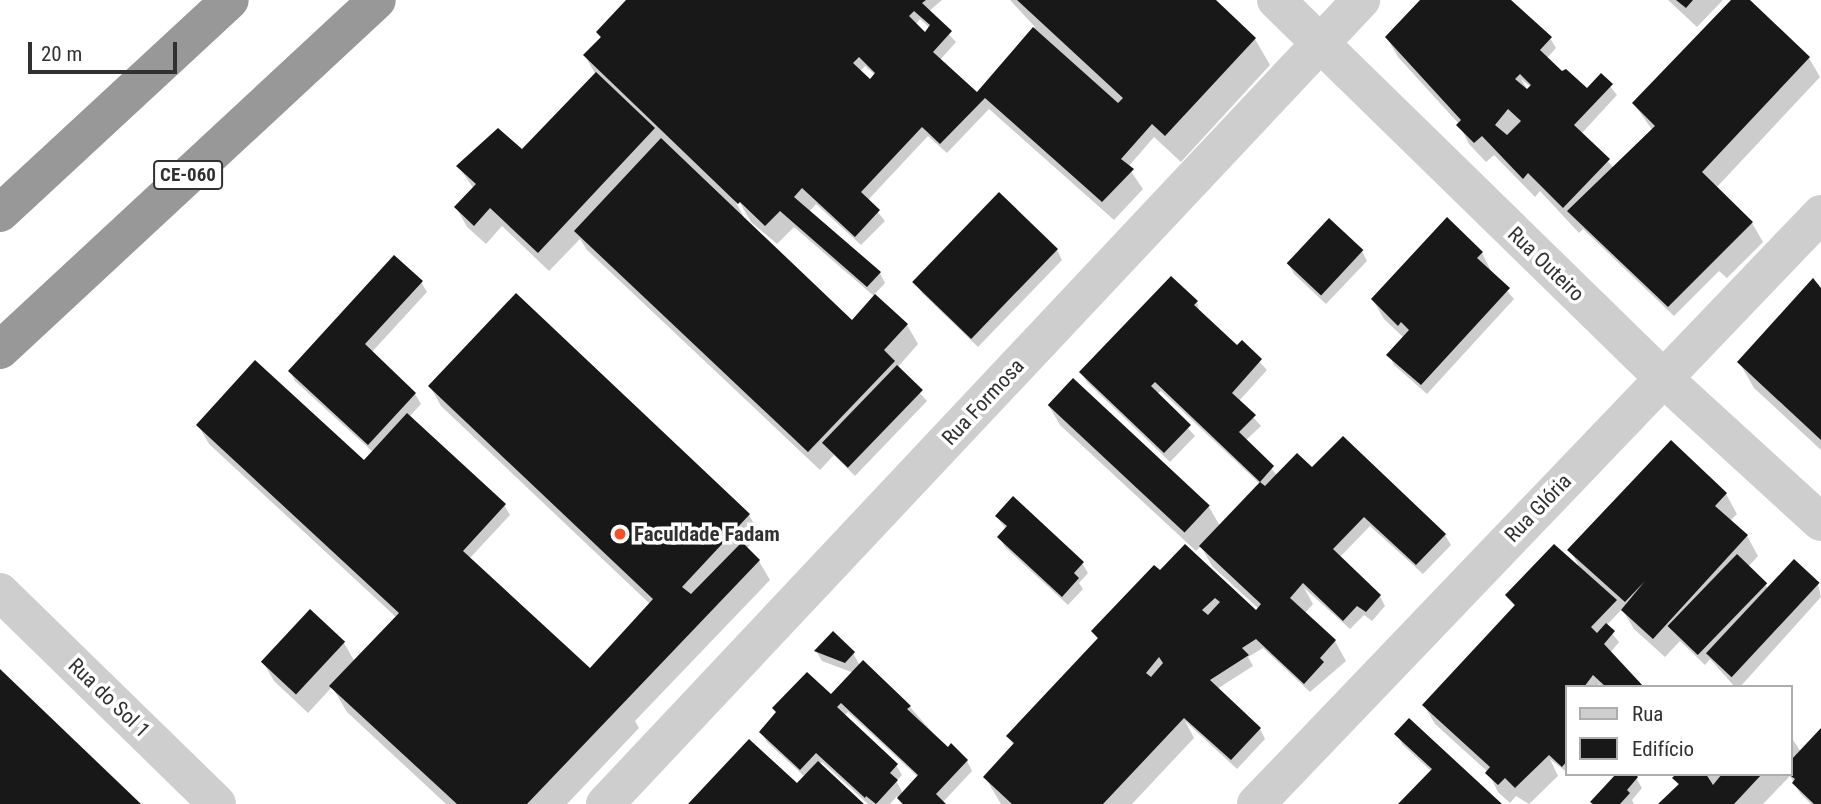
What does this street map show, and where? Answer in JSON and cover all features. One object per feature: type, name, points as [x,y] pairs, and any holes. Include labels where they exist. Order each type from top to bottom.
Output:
[{"type":"highway","points":[[0,213],[230,0]]},
{"type":"highway","name":"CE-060","points":[[0,350],[377,0]]},
{"type":"street","name":"Rua Outeiro","points":[[1276,0],[1662,377],[1821,522]]},
{"type":"street","name":"Rua Formosa","points":[[605,804],[1361,0]]},
{"type":"street","name":"Rua Glória","points":[[1256,804],[1821,214]]},
{"type":"street","name":"Rua do Sol 1","points":[[0,592],[217,804]]},
{"type":"building","points":[[626,0],[926,0],[922,3],[952,31],[933,52],[977,92],[1033,27],[1118,103],[1123,98],[1017,0],[1216,0],[1256,38],[1165,136],[1152,124],[1121,159],[1134,169],[1102,202],[985,98],[940,144],[922,127],[861,192],[880,210],[855,237],[802,188],[794,197],[881,272],[867,287],[780,211],[765,226],[740,202],[738,204],[583,55],[601,37],[596,32]],"holes":[[[914,11],[930,25],[925,32],[909,16]],[[859,57],[875,73],[870,79],[853,63]]]},
{"type":"building","points":[[1420,0],[1511,0],[1552,37],[1540,50],[1562,71],[1566,69],[1587,88],[1601,73],[1613,84],[1574,125],[1610,159],[1563,208],[1528,173],[1523,179],[1482,136],[1474,143],[1456,125],[1461,120],[1385,37]],"holes":[[[1520,74],[1531,85],[1527,89],[1515,79]],[[1508,109],[1521,121],[1507,135],[1495,125]]]},
{"type":"building","points":[[1676,0],[1693,0],[1686,8]]},
{"type":"building","points":[[1731,0],[1750,0],[1810,57],[1702,172],[1753,222],[1668,307],[1567,211],[1655,126],[1632,103]]},
{"type":"building","points":[[596,72],[655,128],[538,253],[490,208],[474,226],[454,207],[476,184],[456,166],[498,128],[522,149]]},
{"type":"building","points":[[661,138],[852,320],[875,294],[908,324],[884,350],[895,361],[808,452],[574,231]]},
{"type":"building","points":[[999,192],[1058,249],[971,339],[912,282]]},
{"type":"building","points":[[1447,217],[1483,252],[1477,258],[1510,288],[1421,385],[1386,355],[1409,330],[1401,322],[1398,326],[1371,299]]},
{"type":"building","points":[[1329,218],[1363,250],[1321,295],[1287,263]]},
{"type":"building","points":[[394,255],[423,281],[365,344],[416,393],[368,445],[288,371]]},
{"type":"building","points":[[1171,276],[1198,301],[1194,305],[1237,345],[1242,340],[1262,359],[1232,393],[1256,415],[1239,432],[1274,466],[1260,482],[1155,382],[1151,386],[1191,425],[1164,453],[1079,372]]},
{"type":"building","points":[[1813,278],[1821,288],[1821,440],[1737,362]]},
{"type":"building","points":[[516,293],[750,514],[682,587],[691,594],[742,542],[760,560],[527,804],[457,804],[329,686],[399,613],[196,425],[255,360],[364,460],[407,413],[506,504],[463,551],[590,668],[653,599],[428,386]]},
{"type":"building","points":[[897,365],[923,390],[848,468],[822,443]]},
{"type":"building","points":[[1073,378],[1210,506],[1185,533],[1048,405]]},
{"type":"building","points":[[1343,436],[1446,534],[1416,565],[1364,517],[1333,549],[1381,595],[1366,612],[1357,606],[1343,621],[1303,583],[1290,598],[1336,640],[1320,658],[1324,662],[1304,684],[1256,639],[1242,648],[1249,655],[1210,680],[1261,728],[1231,760],[1184,718],[1103,804],[1012,804],[983,777],[1014,743],[1006,736],[1098,638],[1091,631],[1154,565],[1160,570],[1185,544],[1256,610],[1261,604],[1199,546],[1260,482],[1265,486],[1297,453],[1312,467]],"holes":[[[1215,598],[1220,602],[1208,615],[1202,610]],[[1159,657],[1163,663],[1151,677],[1146,673]]]},
{"type":"building","points":[[1671,440],[1727,493],[1715,506],[1748,535],[1653,639],[1621,610],[1645,581],[1625,602],[1567,550]]},
{"type":"building","points":[[1013,496],[1084,562],[1074,573],[1079,578],[1062,597],[997,537],[1007,526],[995,516]]},
{"type":"building","points":[[1554,544],[1617,600],[1591,627],[1597,633],[1606,623],[1615,631],[1604,644],[1642,685],[1604,685],[1593,675],[1586,685],[1566,685],[1566,762],[1562,767],[1549,755],[1515,788],[1505,778],[1498,785],[1485,773],[1490,767],[1422,705],[1515,605],[1505,595]]},
{"type":"building","points":[[1737,554],[1767,583],[1698,655],[1668,626]]},
{"type":"building","points":[[1794,559],[1820,583],[1732,677],[1706,653]]},
{"type":"building","points":[[310,609],[345,642],[296,694],[261,662]]},
{"type":"building","points":[[833,631],[855,652],[845,663],[814,651]]},
{"type":"building","points":[[863,660],[911,706],[907,709],[948,747],[951,743],[968,760],[936,794],[946,804],[903,804],[897,798],[918,775],[841,703],[837,707],[898,764],[890,773],[898,780],[876,804],[866,796],[865,798],[816,753],[800,770],[759,732],[776,712],[772,708],[807,672],[831,694]]},
{"type":"building","points":[[0,669],[141,804],[0,804]]},
{"type":"building","points":[[1409,718],[1502,804],[1398,804],[1432,769],[1394,734]]},
{"type":"building","points":[[1821,728],[1821,804],[1814,804],[1792,783],[1795,779],[1791,776],[1793,758]]},
{"type":"building","points":[[749,739],[797,783],[818,761],[864,804],[688,804]]},
{"type":"building","points":[[1614,776],[1638,777],[1627,790],[1630,793],[1620,804],[1590,802]]},
{"type":"building","points":[[1707,776],[1713,785],[1720,776],[1760,776],[1734,804],[1658,804],[1679,784],[1672,778]]},
{"type":"place","name":"Faculdade Fadam","points":[[620,534]]}]
